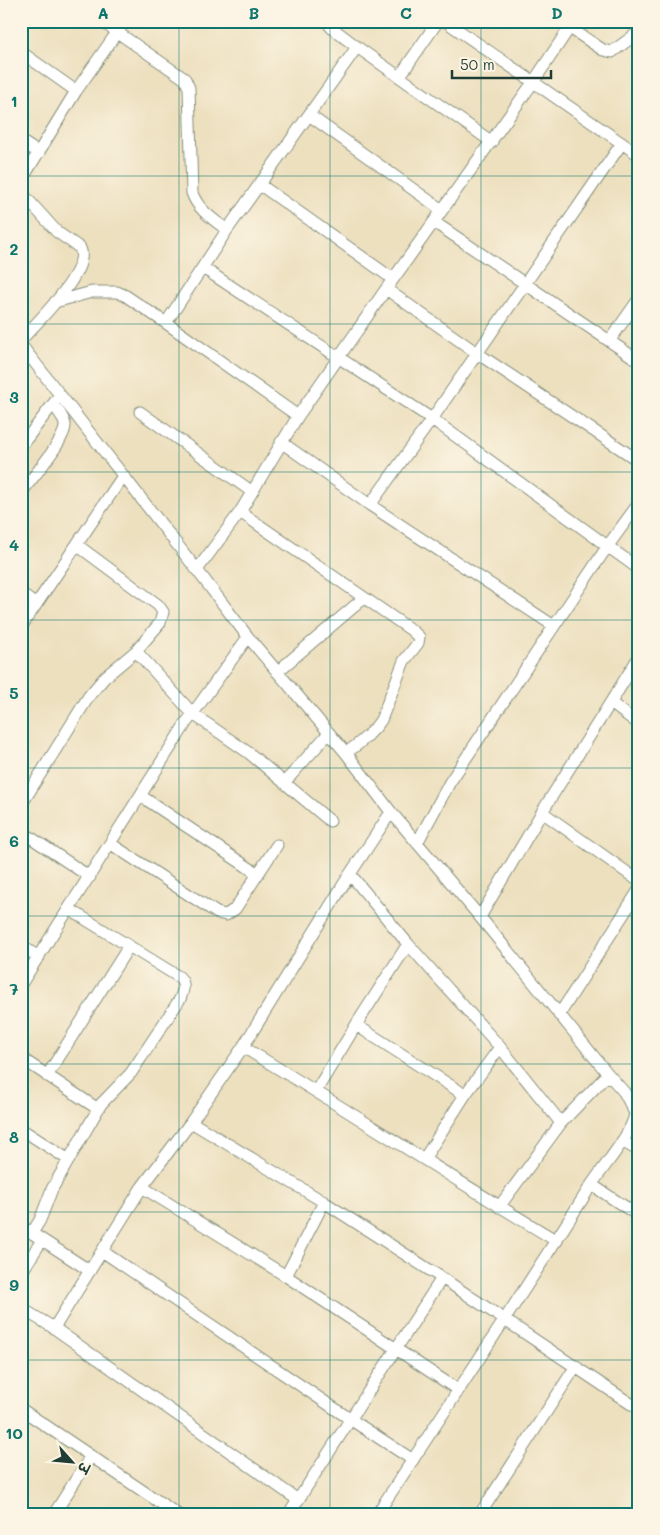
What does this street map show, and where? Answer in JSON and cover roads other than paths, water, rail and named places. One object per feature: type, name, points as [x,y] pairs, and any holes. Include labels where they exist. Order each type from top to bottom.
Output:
[{"type":"street","points":[[101,21],[188,82],[192,193],[201,209],[227,230]]},
{"type":"street","points":[[21,181],[76,91],[125,21]]},
{"type":"street","points":[[326,21],[332,28],[358,47],[492,142]]},
{"type":"street","points":[[400,76],[438,21]]},
{"type":"street","points":[[445,21],[639,155]]},
{"type":"street","points":[[197,570],[240,512],[298,416],[386,289],[492,142],[568,30],[574,30],[604,50],[612,52],[639,32]]},
{"type":"street","points":[[166,322],[259,184],[358,47]]},
{"type":"street","points":[[21,52],[76,91]]},
{"type":"street","points":[[309,115],[442,210]]},
{"type":"street","points":[[21,141],[39,153]]},
{"type":"street","points":[[370,505],[432,419],[622,144]]},
{"type":"street","points":[[259,184],[394,279]]},
{"type":"street","points":[[21,192],[57,232],[76,244],[82,252],[81,262],[71,283],[21,340]]},
{"type":"street","points":[[434,222],[639,361]]},
{"type":"street","points":[[203,268],[432,419],[639,569]]},
{"type":"street","points":[[386,289],[477,353],[639,461]]},
{"type":"street","points":[[55,302],[92,292],[117,292],[140,304],[298,416]]},
{"type":"street","points":[[610,340],[639,299]]},
{"type":"street","points":[[23,352],[57,400],[123,476],[248,637],[346,753],[391,812],[480,917],[637,1110],[630,1128],[377,1514]]},
{"type":"street","points":[[21,446],[57,400]]},
{"type":"street","points":[[24,489],[55,448],[64,432],[65,424],[57,400]]},
{"type":"street","points":[[140,412],[251,491]]},
{"type":"street","points":[[281,442],[370,505],[554,626]]},
{"type":"street","points":[[21,627],[123,476]]},
{"type":"street","points":[[417,842],[450,782],[639,502]]},
{"type":"street","points":[[240,512],[417,634],[419,640],[404,661],[381,720],[376,728],[360,744],[346,753]]},
{"type":"street","points":[[21,806],[89,696],[106,677],[136,651],[160,623],[164,615],[162,609],[77,545]]},
{"type":"street","points":[[21,594],[36,605]]},
{"type":"street","points":[[277,672],[364,598]]},
{"type":"street","points":[[21,984],[90,878],[192,714],[248,637]]},
{"type":"street","points":[[136,651],[192,714],[234,742],[330,821]]},
{"type":"street","points":[[480,917],[542,812],[639,657]]},
{"type":"street","points":[[611,703],[639,724]]},
{"type":"street","points":[[284,783],[329,733]]},
{"type":"street","points":[[141,796],[258,874]]},
{"type":"street","points":[[54,1328],[142,1187],[243,1048],[350,874],[391,812]]},
{"type":"street","points":[[542,812],[639,881]]},
{"type":"street","points":[[21,830],[90,878]]},
{"type":"street","points":[[111,844],[222,915],[231,913],[277,845]]},
{"type":"street","points":[[350,874],[408,944],[500,1047],[561,1122]]},
{"type":"street","points":[[559,1015],[639,890]]},
{"type":"street","points":[[32,1233],[40,1220],[52,1189],[98,1109],[106,1098],[131,1073],[184,990],[183,981],[179,977],[69,909]]},
{"type":"street","points":[[316,1091],[408,944]]},
{"type":"street","points":[[21,946],[39,957]]},
{"type":"street","points":[[47,1076],[129,946]]},
{"type":"street","points":[[356,1025],[465,1095]]},
{"type":"street","points":[[424,1159],[465,1095],[500,1047]]},
{"type":"street","points":[[243,1048],[316,1091],[499,1207],[557,1241]]},
{"type":"street","points":[[21,1058],[98,1109]]},
{"type":"street","points":[[499,1207],[561,1122],[608,1074]]},
{"type":"street","points":[[191,1122],[324,1202],[576,1366],[631,1404],[639,1406]]},
{"type":"street","points":[[21,1128],[69,1160]]},
{"type":"street","points":[[622,1140],[639,1151]]},
{"type":"street","points":[[592,1185],[639,1216]]},
{"type":"street","points":[[142,1187],[286,1276],[458,1390]]},
{"type":"street","points":[[286,1276],[324,1202]]},
{"type":"street","points":[[21,1226],[90,1271]]},
{"type":"street","points":[[21,1273],[42,1240]]},
{"type":"street","points":[[102,1251],[413,1460]]},
{"type":"street","points":[[289,1514],[442,1278]]},
{"type":"street","points":[[21,1308],[54,1328],[298,1500]]},
{"type":"street","points":[[480,1514],[576,1366]]},
{"type":"street","points":[[21,1409],[177,1514]]},
{"type":"street","points":[[54,1514],[91,1456]]}]
